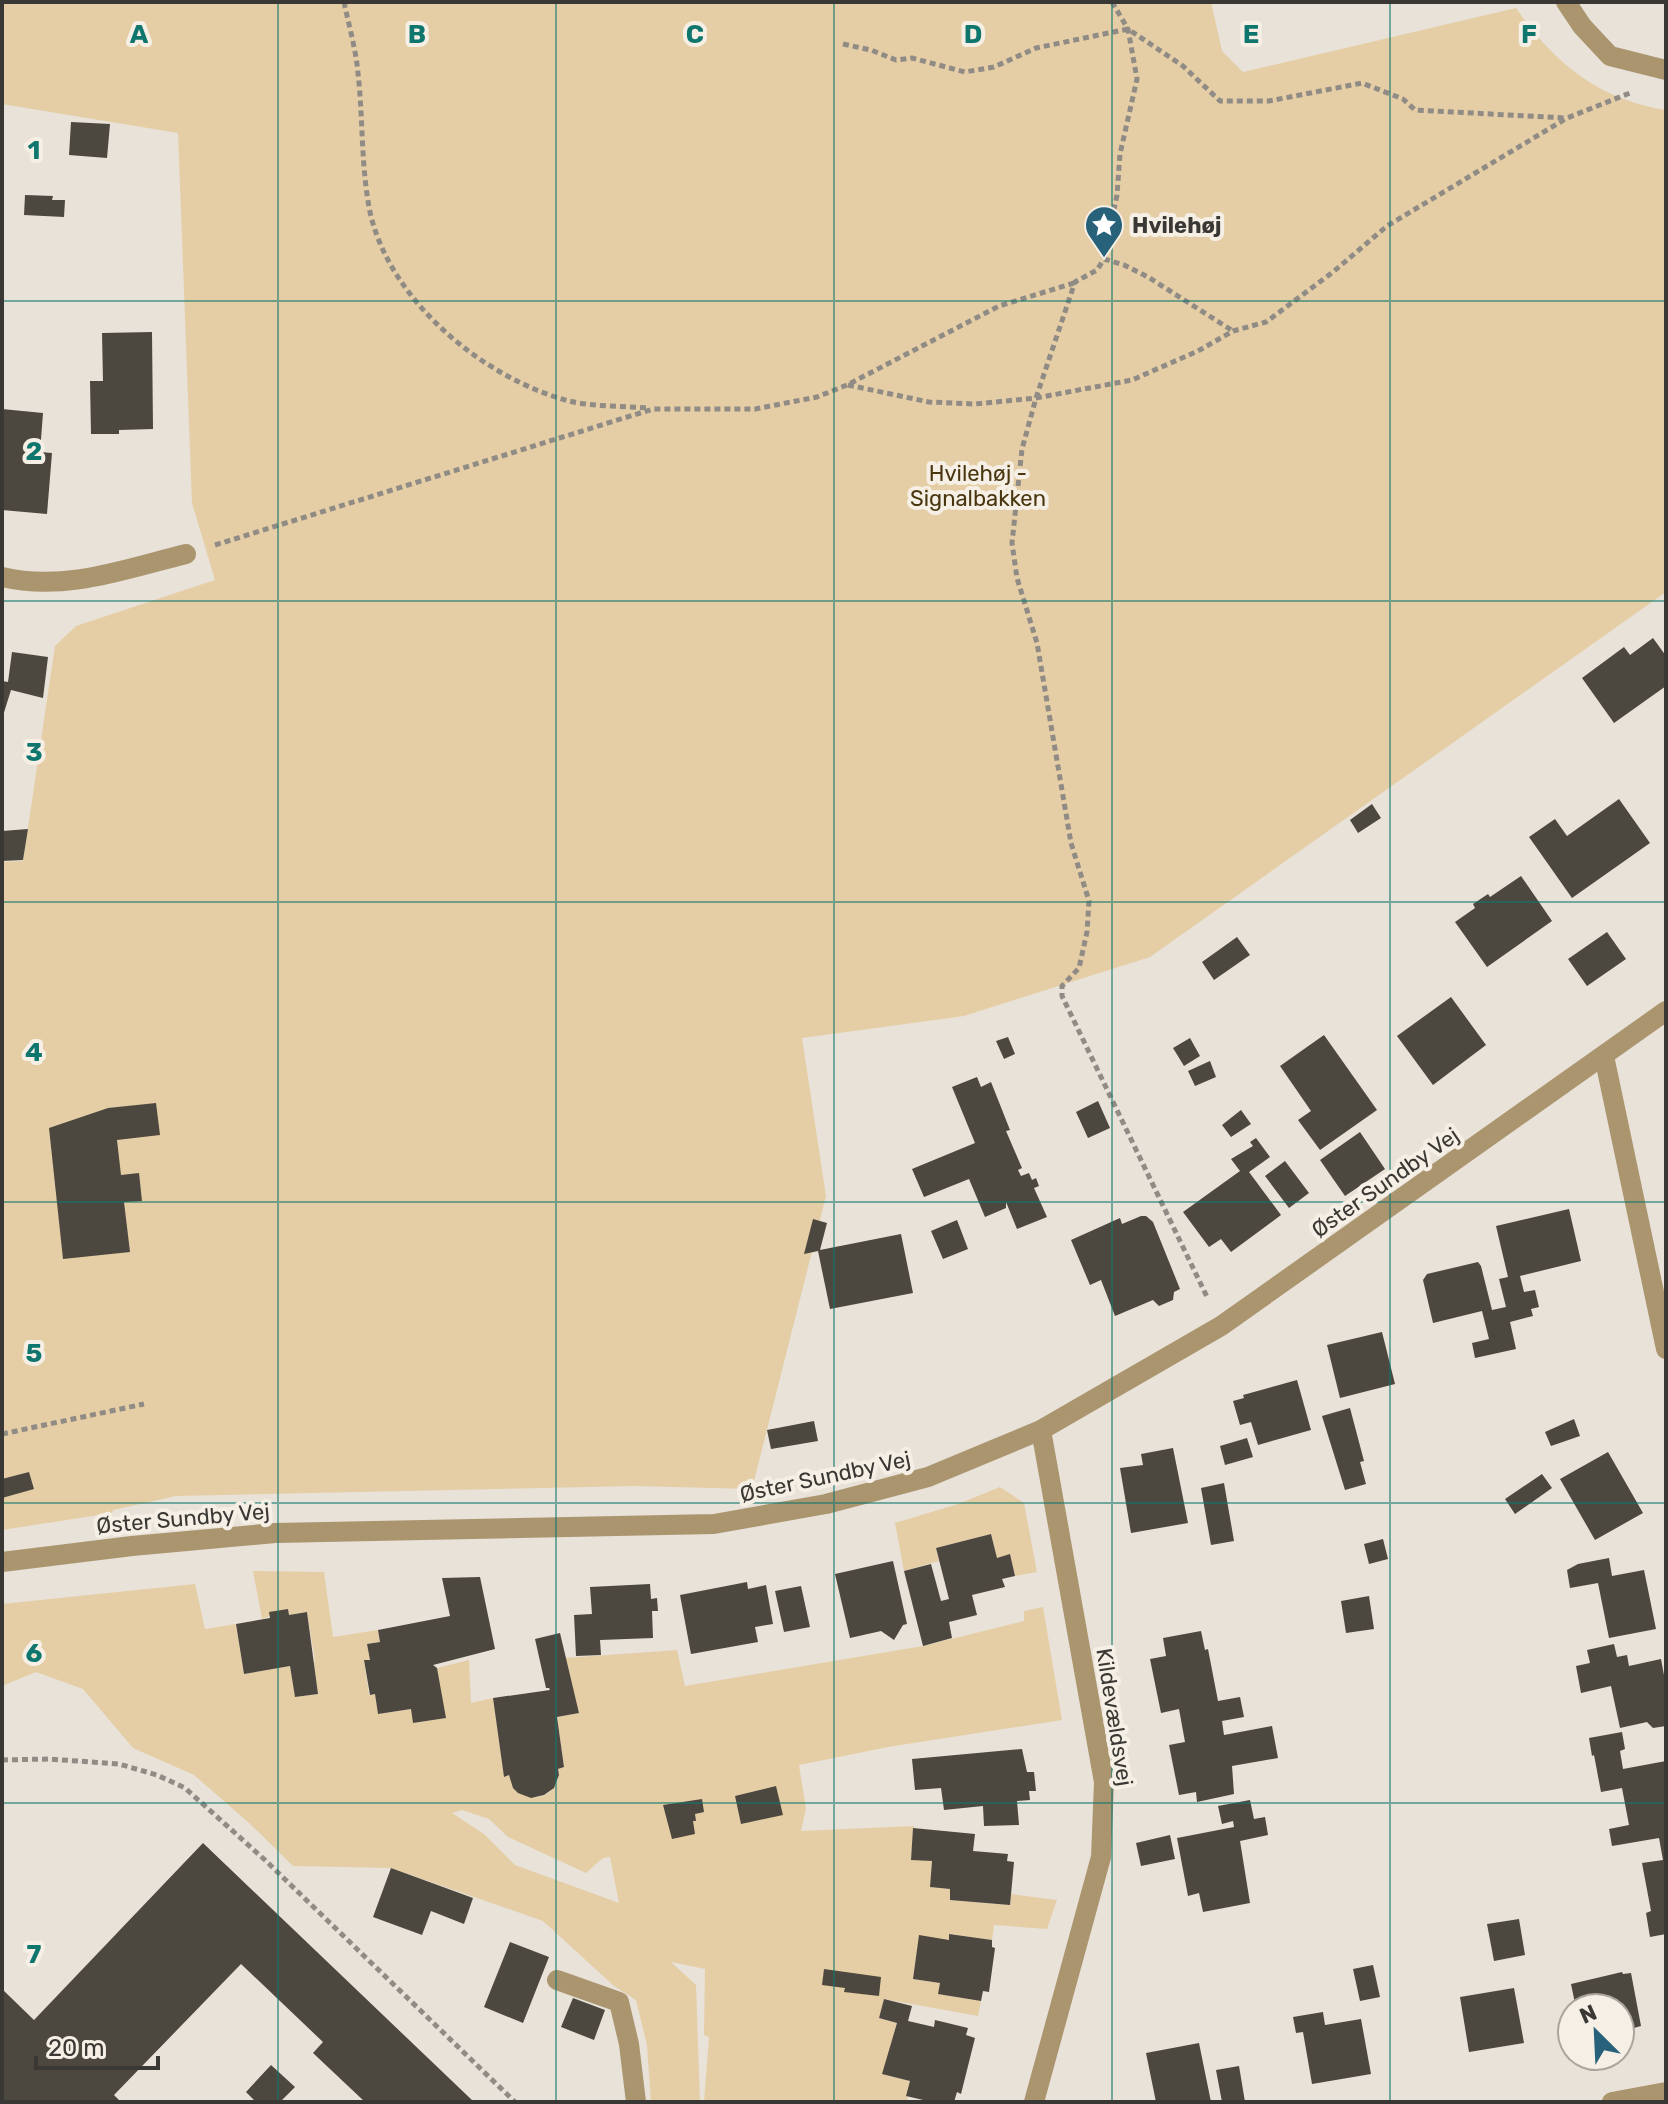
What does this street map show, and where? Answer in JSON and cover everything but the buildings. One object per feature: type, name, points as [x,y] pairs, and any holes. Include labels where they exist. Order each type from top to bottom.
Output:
[{"type":"street","points":[[1566,2],[1582,26],[1610,56],[1666,70]]},
{"type":"street","points":[[2,577],[16,581],[69,583],[186,554]]},
{"type":"street","name":"Øster Sundby Vej","points":[[2,1562],[275,1533],[714,1524],[826,1504],[928,1477],[1041,1430],[1221,1326],[1666,1011]]},
{"type":"street","points":[[1604,1056],[1666,1349]]},
{"type":"street","name":"Kildevældsvej","points":[[1034,2102],[1101,1857],[1104,1782],[1041,1430]]},
{"type":"street","points":[[557,1980],[619,2002],[629,2044],[636,2102]]},
{"type":"street","points":[[1612,2102],[1666,2092]]},
{"type":"path","points":[[344,2],[358,71],[369,209],[390,264],[421,306],[457,343],[491,366],[528,385],[571,401],[653,409],[755,409],[817,397],[847,385],[999,306],[1075,282],[1097,270],[1104,259],[1117,195],[1120,154],[1137,79],[1128,29],[1112,2]]},
{"type":"path","points":[[843,44],[896,60],[912,58],[965,72],[994,67],[1036,48],[1128,29],[1183,66],[1220,101],[1269,101],[1362,83],[1403,99],[1415,110],[1567,118]]},
{"type":"path","points":[[847,385],[929,402],[975,404],[1036,398],[1132,380],[1198,351],[1233,331],[1266,322],[1333,272],[1387,226],[1567,118],[1635,91]]},
{"type":"path","points":[[1104,259],[1148,277],[1233,331]]},
{"type":"path","points":[[1075,282],[1022,449],[1012,543],[1017,578],[1037,643],[1071,843],[1089,901],[1087,932],[1079,968],[1062,986],[1062,996],[1221,1326]]},
{"type":"path","points":[[186,554],[653,409]]},
{"type":"path","points":[[2,1434],[144,1404]]},
{"type":"path","points":[[2,1760],[49,1759],[119,1764],[157,1775],[185,1788],[265,1860],[515,2102]]},
{"type":"green space","name":"Hvilehøj - Signalbakken","points":[[2,2],[1211,2],[1222,51],[1243,72],[1516,8],[1546,46],[1580,76],[1619,97],[1666,110],[1666,592],[1150,957],[964,1016],[802,1038],[826,1196],[752,1489],[634,1486],[176,1496],[113,1510],[112,1513],[2,1530],[2,862],[23,861],[55,646],[76,626],[215,580],[192,503],[178,133],[2,104]]},
{"type":"green space","points":[[1000,1487],[1024,1503],[1037,1572],[1015,1576],[1010,1555],[997,1558],[991,1534],[936,1548],[939,1561],[904,1571],[895,1523],[958,1504]]},
{"type":"green space","points":[[253,1571],[324,1572],[333,1637],[378,1630],[380,1642],[367,1644],[370,1660],[364,1661],[369,1695],[375,1694],[378,1714],[411,1709],[414,1723],[445,1718],[437,1668],[469,1660],[471,1703],[493,1698],[504,1776],[509,1775],[522,1794],[540,1797],[554,1787],[558,1769],[564,1767],[557,1717],[579,1713],[565,1658],[677,1650],[685,1686],[923,1646],[1024,1621],[1024,1611],[1043,1607],[1062,1720],[888,1747],[799,1765],[806,1809],[801,1831],[914,1826],[911,1859],[932,1861],[930,1887],[950,1889],[950,1900],[1010,1905],[1011,1894],[1057,1900],[1047,1929],[994,1925],[992,1940],[950,1934],[949,1940],[919,1936],[913,1979],[940,1983],[939,1994],[981,2001],[978,2016],[884,1999],[879,2018],[897,2023],[883,2074],[910,2081],[907,2102],[704,2102],[709,2037],[704,2035],[705,1969],[671,1962],[696,1985],[700,2102],[651,2102],[647,2045],[636,2000],[614,1986],[543,1921],[391,1868],[293,1866],[194,1775],[133,1748],[83,1689],[36,1672],[2,1686],[2,1604],[195,1584],[205,1629],[236,1624],[244,1674],[290,1666],[295,1697],[318,1694],[307,1612],[289,1615],[288,1609],[262,1619]],"holes":[[[462,1810],[489,1819],[508,1837],[586,1873],[603,1858],[610,1857],[619,1903],[515,1865],[484,1834],[452,1813]]]},
{"type":"place","name":"Hvilehøj","points":[[1104,259]]}]
